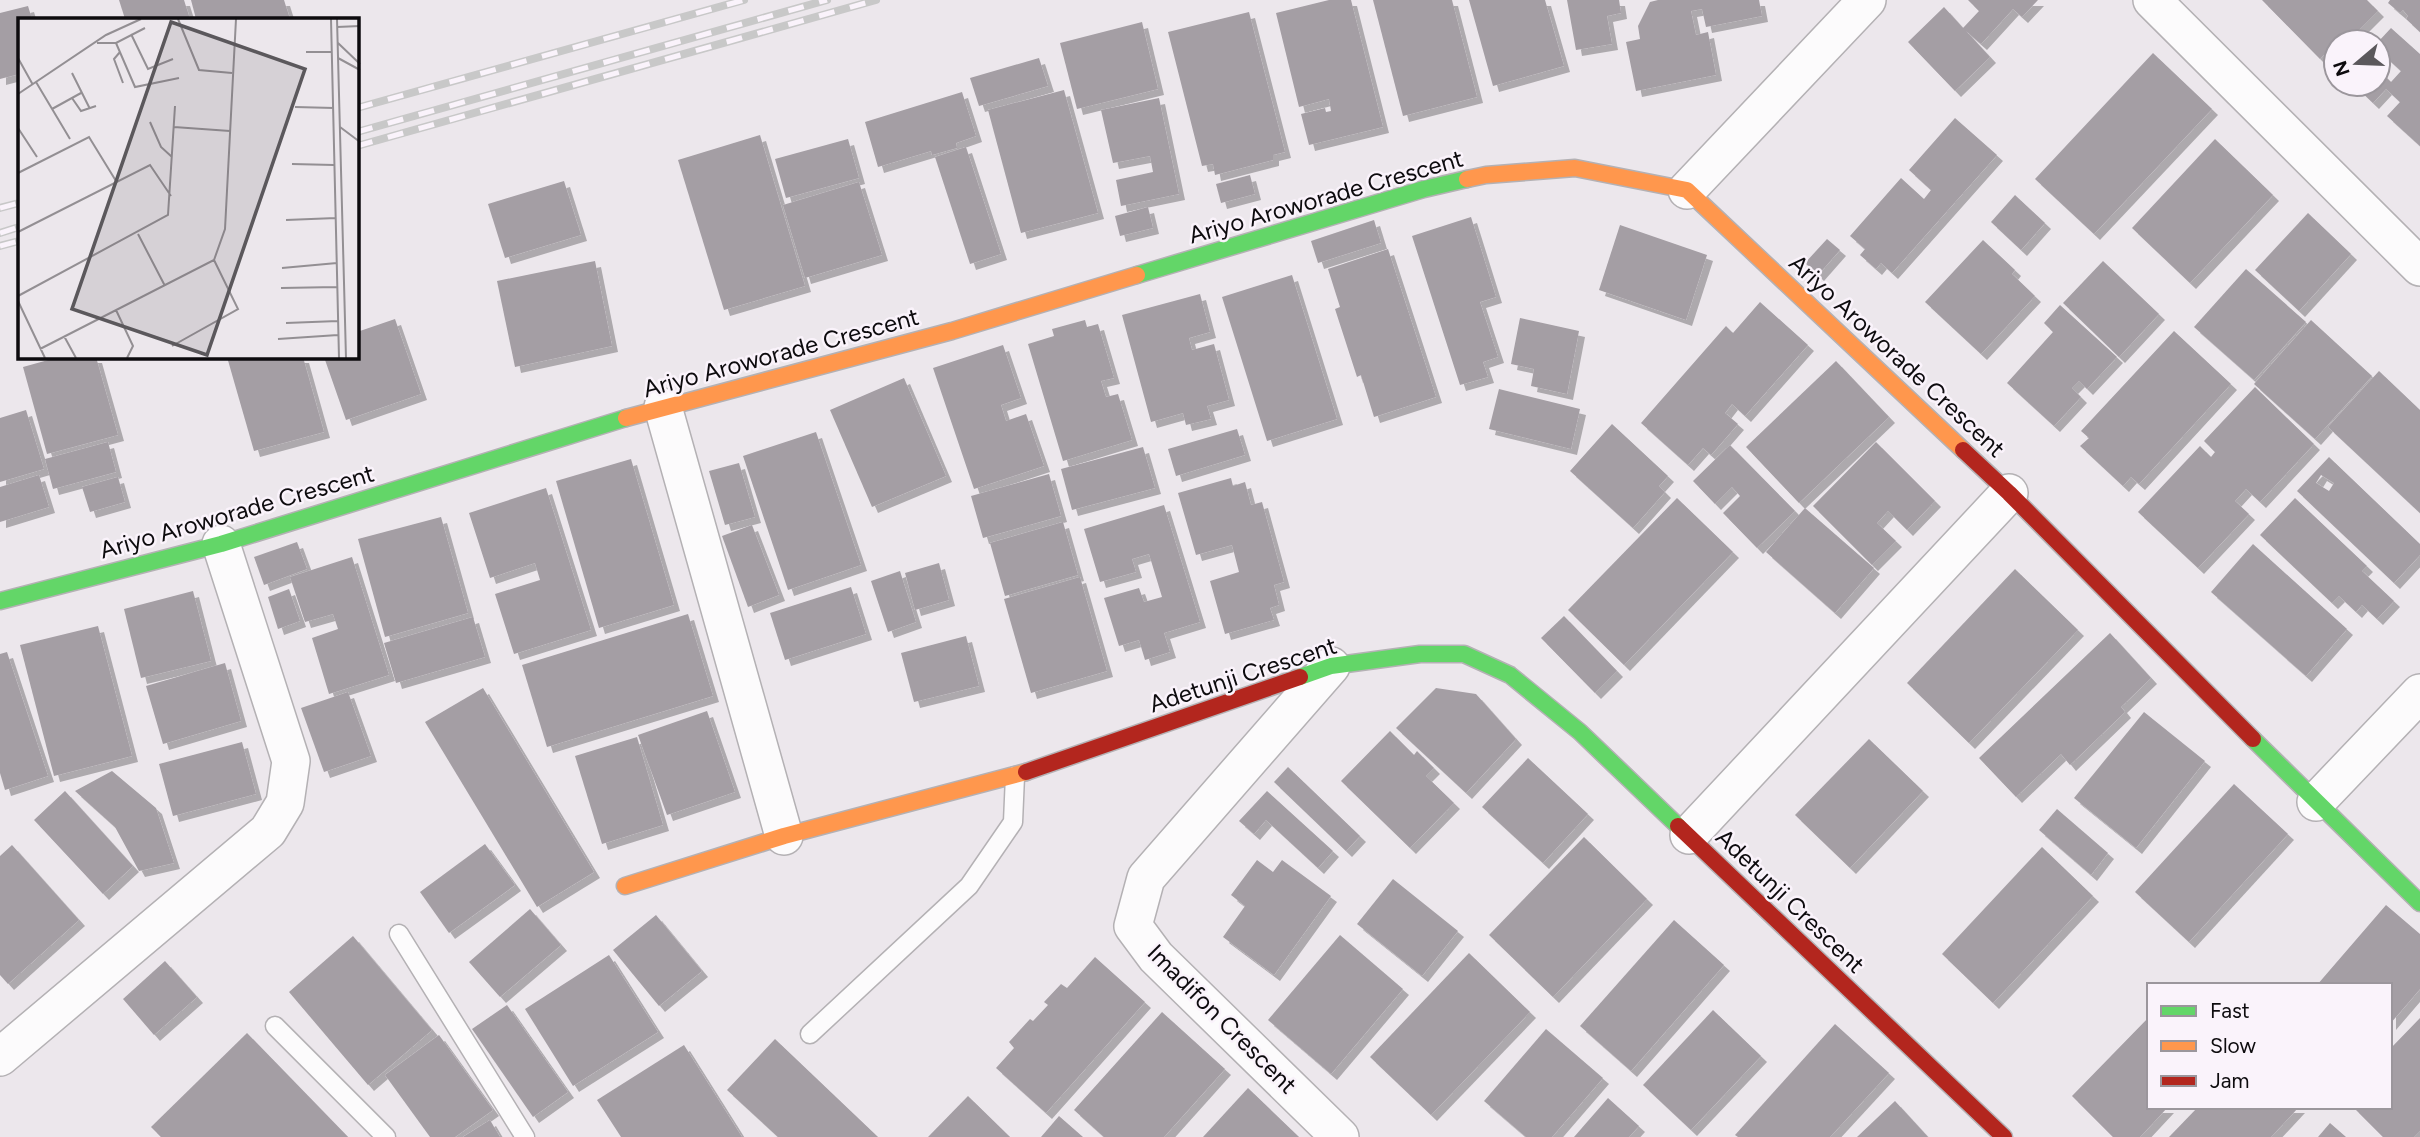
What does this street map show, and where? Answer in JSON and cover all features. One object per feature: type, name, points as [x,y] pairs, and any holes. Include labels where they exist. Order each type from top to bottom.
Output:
[{"type":"street","points":[[1687,190],[1867,0]]},
{"type":"street","points":[[2152,0],[2420,267]]},
{"type":"street","name":"Ariyo Aroworade Crescent","points":[[0,601],[221,544],[663,407],[952,331],[1424,189],[1486,175],[1575,167],[1687,190],[2010,493],[2316,802],[2420,903]]},
{"type":"street","points":[[663,407],[784,836]]},
{"type":"street","points":[[1689,835],[2010,493]]},
{"type":"street","points":[[0,1056],[268,831],[285,803],[291,761],[221,544]]},
{"type":"street","name":"Adetunji Crescent","points":[[625,886],[784,836],[1015,776],[1331,666],[1420,654],[1464,654],[1510,675],[1580,732],[2004,1137]]},
{"type":"street","name":"Imadifon Crescent","points":[[1331,666],[1146,878],[1133,926],[1156,957],[1338,1136]]},
{"type":"street","points":[[2316,802],[2420,693]]},
{"type":"lane","points":[[810,1034],[969,886],[1013,822],[1015,776]]},
{"type":"lane","points":[[398,934],[525,1137]]},
{"type":"lane","points":[[275,1026],[386,1137]]},
{"type":"building","points":[[119,0],[184,0],[190,18],[125,18]]},
{"type":"building","points":[[191,0],[284,0],[290,18],[196,18]]},
{"type":"building","points":[[1329,0],[1351,0],[1383,127],[1309,145],[1301,114],[1325,108],[1326,112],[1331,111],[1329,99],[1299,107],[1276,13]]},
{"type":"building","points":[[1373,0],[1452,0],[1477,97],[1403,116]]},
{"type":"building","points":[[1469,0],[1545,0],[1564,66],[1493,86]]},
{"type":"building","points":[[1567,0],[1619,0],[1621,13],[1607,16],[1612,44],[1576,50]]},
{"type":"building","points":[[1759,0],[1762,16],[1706,27],[1702,9],[1691,11],[1696,35],[1708,32],[1716,75],[1636,91],[1626,42],[1640,39],[1638,26],[1650,2]]},
{"type":"building","points":[[1968,0],[2038,0],[2022,17],[2013,9],[1981,44],[1966,31],[1990,57],[1955,91],[1908,42],[1944,7],[1963,28],[1979,11]]},
{"type":"building","points":[[2262,0],[2367,0],[2378,11],[2361,28],[2322,28],[2320,59]]},
{"type":"building","points":[[2390,0],[2420,0],[2420,32],[2406,19],[2408,16],[2403,10],[2400,13],[2388,3]]},
{"type":"building","points":[[28,6],[32,18],[18,18],[18,74],[0,79],[0,13]]},
{"type":"building","points":[[1249,12],[1285,152],[1273,155],[1273,160],[1215,175],[1213,164],[1202,166],[1168,32]]},
{"type":"building","points":[[1142,22],[1158,89],[1077,109],[1060,43]]},
{"type":"building","points":[[2392,29],[2420,54],[2420,146],[2387,116],[2400,102],[2392,95],[2392,81],[2401,71],[2392,63]]},
{"type":"building","points":[[2153,53],[2212,109],[2094,234],[2035,179]]},
{"type":"building","points":[[1039,58],[1048,86],[979,106],[970,78]]},
{"type":"building","points":[[1064,90],[1098,213],[1021,233],[988,110]]},
{"type":"building","points":[[962,92],[976,136],[956,143],[957,148],[932,155],[931,151],[878,167],[865,122]]},
{"type":"building","points":[[1159,98],[1179,194],[1121,206],[1116,180],[1153,172],[1150,156],[1113,163],[1101,110]]},
{"type":"building","points":[[1955,118],[1997,155],[1892,273],[1881,263],[1876,269],[1860,255],[1865,249],[1850,236],[1901,178],[1924,199],[1931,190],[1909,170]]},
{"type":"building","points":[[760,135],[805,286],[724,310],[678,160]]},
{"type":"building","points":[[848,139],[859,178],[786,198],[775,159]]},
{"type":"building","points":[[2215,139],[2273,195],[2190,283],[2132,228]]},
{"type":"building","points":[[966,147],[1001,254],[970,264],[935,157]]},
{"type":"building","points":[[1250,175],[1255,194],[1221,203],[1216,184]]},
{"type":"building","points":[[564,181],[581,235],[505,258],[488,204]]},
{"type":"building","points":[[859,182],[882,255],[805,278],[783,205]]},
{"type":"building","points":[[2015,195],[2045,223],[2021,250],[1991,222]]},
{"type":"building","points":[[1148,207],[1153,228],[1120,236],[1115,216]]},
{"type":"building","points":[[2308,213],[2351,254],[2299,311],[2255,270]]},
{"type":"building","points":[[1471,217],[1496,297],[1480,302],[1498,357],[1483,362],[1488,377],[1460,385],[1412,236]]},
{"type":"building","points":[[1374,220],[1381,243],[1318,263],[1311,241]]},
{"type":"building","points":[[1620,225],[1707,255],[1686,320],[1599,290]]},
{"type":"building","points":[[1827,239],[1840,250],[1818,275],[1805,263]]},
{"type":"building","points":[[1983,240],[2015,270],[2012,274],[2035,296],[1981,354],[1925,302]]},
{"type":"building","points":[[1388,249],[1436,397],[1374,417],[1361,375],[1357,377],[1335,309],[1340,307],[1328,269]]},
{"type":"building","points":[[595,261],[612,346],[515,367],[497,281]]},
{"type":"building","points":[[2103,261],[2159,314],[2119,357],[2063,303]]},
{"type":"building","points":[[2246,269],[2306,322],[2254,380],[2194,327]]},
{"type":"building","points":[[1292,275],[1337,419],[1267,441],[1222,297]]},
{"type":"building","points":[[1200,294],[1210,332],[1189,338],[1192,350],[1214,344],[1229,400],[1207,406],[1211,419],[1186,425],[1183,413],[1151,422],[1122,315]]},
{"type":"building","points":[[1760,302],[1808,345],[1745,416],[1732,404],[1725,413],[1738,424],[1711,455],[1703,448],[1688,465],[1641,423],[1726,326],[1733,333]]},
{"type":"building","points":[[2060,305],[2117,357],[2087,389],[2079,381],[2072,388],[2081,397],[2054,426],[2007,383],[2053,332],[2044,323]]},
{"type":"building","points":[[1520,318],[1579,331],[1567,394],[1531,386],[1534,369],[1511,364]]},
{"type":"building","points":[[395,319],[421,394],[346,420],[325,359],[359,359],[359,331]]},
{"type":"building","points":[[1085,320],[1087,327],[1098,324],[1114,378],[1101,381],[1106,397],[1118,394],[1132,440],[1063,461],[1028,344],[1054,336],[1052,329]]},
{"type":"building","points":[[2311,320],[2372,376],[2315,439],[2254,384]]},
{"type":"building","points":[[2174,331],[2231,384],[2139,484],[2131,477],[2123,486],[2080,446],[2089,438],[2081,431]]},
{"type":"building","points":[[1003,345],[1021,398],[1001,405],[1006,421],[1026,414],[1044,466],[974,489],[933,368]]},
{"type":"building","points":[[52,359],[97,359],[118,435],[47,454],[23,367]]},
{"type":"building","points":[[228,359],[304,359],[324,432],[254,451]]},
{"type":"building","points":[[1836,361],[1889,417],[1799,503],[1746,447]]},
{"type":"building","points":[[2379,371],[2420,410],[2420,513],[2328,427]]},
{"type":"building","points":[[904,378],[946,476],[872,507],[830,410]]},
{"type":"building","points":[[2255,387],[2314,444],[2260,502],[2246,489],[2235,501],[2249,514],[2198,568],[2138,512],[2200,446],[2211,457],[2215,452],[2204,441]]},
{"type":"building","points":[[1499,389],[1580,409],[1571,449],[1489,429]]},
{"type":"building","points":[[26,410],[44,469],[0,482],[0,418]]},
{"type":"building","points":[[1612,424],[1668,476],[1659,486],[1665,492],[1633,528],[1570,471]]},
{"type":"building","points":[[1237,429],[1245,455],[1176,476],[1168,449]]},
{"type":"building","points":[[816,432],[861,565],[788,590],[743,456]]},
{"type":"building","points":[[108,442],[116,472],[53,489],[45,459]]},
{"type":"building","points":[[1876,442],[1935,501],[1907,530],[1888,511],[1877,523],[1896,541],[1872,565],[1813,506]]},
{"type":"building","points":[[1730,445],[1795,511],[1757,548],[1723,513],[1740,496],[1732,487],[1715,504],[1693,481]]},
{"type":"building","points":[[1143,447],[1155,488],[1072,510],[1061,469]]},
{"type":"building","points":[[2329,457],[2420,544],[2420,555],[2394,583],[2297,491]],"holes":[[[2321,475],[2334,483],[2329,491],[2316,483]]]},
{"type":"building","points":[[631,459],[674,605],[599,628],[556,481]]},
{"type":"building","points":[[739,463],[755,517],[725,525],[709,471]]},
{"type":"building","points":[[1049,474],[1061,516],[983,538],[971,496]]},
{"type":"building","points":[[39,475],[49,507],[0,522],[0,487]]},
{"type":"building","points":[[118,477],[125,502],[90,512],[82,487]]},
{"type":"building","points":[[1231,478],[1233,486],[1245,482],[1251,505],[1262,502],[1284,582],[1274,585],[1279,605],[1270,608],[1274,620],[1225,634],[1210,581],[1239,572],[1232,545],[1196,555],[1178,493]]},
{"type":"building","points":[[546,488],[591,630],[514,654],[495,594],[540,580],[535,563],[490,578],[469,513]]},
{"type":"building","points":[[1677,498],[1733,552],[1624,665],[1568,610]]},
{"type":"building","points":[[2295,498],[2367,566],[2362,571],[2394,601],[2377,619],[2362,605],[2356,612],[2339,596],[2332,603],[2260,535]]},
{"type":"building","points":[[1164,505],[1200,622],[1164,633],[1170,652],[1145,660],[1139,640],[1119,646],[1104,598],[1139,588],[1144,602],[1162,597],[1149,554],[1132,559],[1136,572],[1100,582],[1084,529]]},
{"type":"building","points":[[1805,508],[1874,568],[1835,613],[1766,552]]},
{"type":"building","points":[[441,517],[468,613],[385,637],[358,539]]},
{"type":"building","points":[[1063,522],[1078,575],[1005,596],[990,543]]},
{"type":"building","points":[[752,525],[779,595],[748,607],[722,536]]},
{"type":"building","points":[[297,542],[307,569],[264,585],[254,557]]},
{"type":"building","points":[[2253,544],[2347,629],[2306,676],[2211,592]]},
{"type":"building","points":[[352,557],[389,675],[329,694],[312,638],[338,629],[333,614],[305,622],[290,577]]},
{"type":"building","points":[[939,563],[949,600],[915,610],[905,573]]},
{"type":"building","points":[[2015,569],[2078,630],[1969,743],[1907,683]]},
{"type":"building","points":[[900,571],[916,622],[888,632],[871,581]]},
{"type":"building","points":[[1080,577],[1107,671],[1031,693],[1004,599]]},
{"type":"building","points":[[851,587],[866,634],[785,660],[770,613]]},
{"type":"building","points":[[289,589],[300,621],[278,629],[268,597]]},
{"type":"building","points":[[193,591],[211,661],[141,678],[124,609]]},
{"type":"building","points":[[688,614],[713,696],[547,747],[522,665]]},
{"type":"building","points":[[1564,616],[1617,671],[1595,693],[1541,638]]},
{"type":"building","points":[[473,617],[485,657],[396,683],[384,643]]},
{"type":"building","points":[[98,626],[132,756],[54,776],[20,645]]},
{"type":"building","points":[[2110,633],[2151,678],[2121,707],[2125,712],[2070,765],[2061,754],[2016,797],[1979,758]]},
{"type":"building","points":[[966,636],[979,686],[914,702],[901,653]]},
{"type":"building","points":[[7,652],[48,776],[5,790],[0,773],[0,654]]},
{"type":"building","points":[[225,663],[241,721],[163,744],[146,686]]},
{"type":"building","points":[[483,688],[594,872],[537,907],[425,722]]},
{"type":"building","points":[[1436,688],[1476,694],[1516,739],[1466,793],[1396,728]]},
{"type":"building","points":[[348,692],[371,756],[324,772],[301,708]]},
{"type":"building","points":[[707,711],[735,792],[667,815],[638,735]]},
{"type":"building","points":[[2144,712],[2205,761],[2136,848],[2074,798]]},
{"type":"building","points":[[1390,731],[1414,755],[1417,751],[1434,768],[1426,776],[1454,803],[1410,848],[1341,781]]},
{"type":"building","points":[[637,737],[663,825],[602,844],[575,756]]},
{"type":"building","points":[[1869,739],[1923,791],[1850,868],[1795,815]]},
{"type":"building","points":[[242,742],[256,794],[173,816],[159,764]]},
{"type":"building","points":[[1528,758],[1588,814],[1543,863],[1482,807]]},
{"type":"building","points":[[1288,767],[1360,836],[1346,851],[1274,782]]},
{"type":"building","points":[[112,771],[156,808],[174,863],[139,871],[115,827],[75,791]]},
{"type":"building","points":[[2234,784],[2288,834],[2189,942],[2135,892]]},
{"type":"building","points":[[65,791],[133,866],[103,894],[34,820]]},
{"type":"building","points":[[1267,791],[1333,851],[1318,868],[1266,820],[1254,834],[1239,821]]},
{"type":"building","points":[[2057,809],[2108,853],[2091,875],[2039,830]]},
{"type":"building","points":[[1584,837],[1647,899],[1553,997],[1489,935]]},
{"type":"building","points":[[485,844],[515,885],[449,933],[420,892]]},
{"type":"building","points":[[12,845],[79,920],[8,984],[0,975],[0,856]]},
{"type":"building","points":[[2042,847],[2093,896],[1993,1003],[1942,954]]},
{"type":"building","points":[[1257,860],[1273,872],[1282,860],[1331,896],[1274,975],[1223,937],[1245,906],[1231,895]]},
{"type":"building","points":[[1393,879],[1458,931],[1422,976],[1357,924]]},
{"type":"building","points":[[2386,905],[2420,934],[2420,989],[2392,1022],[2392,983],[2319,983]]},
{"type":"building","points":[[530,909],[561,945],[500,997],[469,962]]},
{"type":"building","points":[[656,915],[702,971],[659,1006],[613,950]]},
{"type":"building","points":[[1674,920],[1724,965],[1631,1071],[1580,1026]]},
{"type":"building","points":[[1340,935],[1403,989],[1331,1074],[1268,1020]]},
{"type":"building","points":[[353,936],[432,1030],[368,1085],[289,992]]},
{"type":"building","points":[[1469,953],[1530,1012],[1431,1115],[1370,1057]]},
{"type":"building","points":[[609,955],[658,1032],[573,1086],[525,1009]]},
{"type":"building","points":[[1095,957],[1145,1002],[1046,1113],[996,1068],[1014,1048],[1009,1042],[1030,1019],[1033,1021],[1048,1005],[1044,1002],[1061,984],[1067,988]]},
{"type":"building","points":[[165,961],[197,997],[154,1035],[123,999]]},
{"type":"building","points":[[507,1005],[568,1092],[533,1117],[472,1029]]},
{"type":"building","points":[[1713,1010],[1761,1056],[1691,1130],[1643,1085]]},
{"type":"building","points":[[1162,1012],[1225,1069],[1164,1137],[1104,1137],[1074,1110]]},
{"type":"building","points":[[2420,1018],[2420,1131],[2414,1137],[2383,1137],[2355,1109],[2392,1109],[2392,1047]]},
{"type":"building","points":[[2147,1019],[2147,1109],[2166,1109],[2140,1137],[2113,1137],[2072,1096]]},
{"type":"building","points":[[1835,1024],[1889,1073],[1830,1137],[1735,1135]]},
{"type":"building","points":[[1546,1029],[1603,1078],[1552,1137],[1526,1137],[1484,1101]]},
{"type":"building","points":[[247,1033],[348,1137],[161,1137],[151,1127]]},
{"type":"building","points":[[439,1035],[493,1110],[455,1137],[430,1137],[385,1075]]},
{"type":"building","points":[[775,1039],[878,1137],[778,1137],[727,1090]]},
{"type":"building","points":[[684,1045],[742,1137],[621,1137],[597,1100]]},
{"type":"building","points":[[1248,1088],[1299,1137],[1203,1137]]},
{"type":"building","points":[[968,1096],[1010,1137],[928,1137]]},
{"type":"building","points":[[1608,1098],[1639,1126],[1629,1137],[1574,1137]]},
{"type":"building","points":[[1895,1101],[1928,1137],[1857,1137]]},
{"type":"building","points":[[2196,1109],[2297,1109],[2271,1137],[2169,1137]]},
{"type":"building","points":[[1059,1116],[1083,1137],[1041,1137]]},
{"type":"building","points":[[490,1120],[500,1137],[463,1137]]},
{"type":"building","points":[[2330,1123],[2346,1137],[2318,1137]]},
{"type":"railway","points":[[359,107],[744,0]]},
{"type":"railway","points":[[359,131],[827,0]]},
{"type":"railway","points":[[359,145],[876,0]]},
{"type":"railway","points":[[0,208],[18,203]]},
{"type":"railway","points":[[0,233],[18,227]]},
{"type":"railway","points":[[0,246],[18,241]]},
{"type":"traffic: fast","points":[[1137,275],[1424,189],[1467,179]]},
{"type":"traffic: fast","points":[[0,601],[221,544],[626,418]]},
{"type":"traffic: fast","points":[[1300,677],[1331,666],[1420,654],[1464,654],[1510,675],[1580,732],[1678,826]]},
{"type":"traffic: fast","points":[[2253,739],[2420,903]]},
{"type":"traffic: slow","points":[[1467,179],[1575,168],[1687,190],[1963,450]]},
{"type":"traffic: slow","points":[[626,418],[952,331],[1137,275]]},
{"type":"traffic: slow","points":[[625,886],[784,836],[1026,772]]},
{"type":"traffic: jam","points":[[1963,450],[2253,739]]},
{"type":"traffic: jam","points":[[1026,772],[1300,677]]},
{"type":"traffic: jam","points":[[1678,826],[2004,1137]]}]
